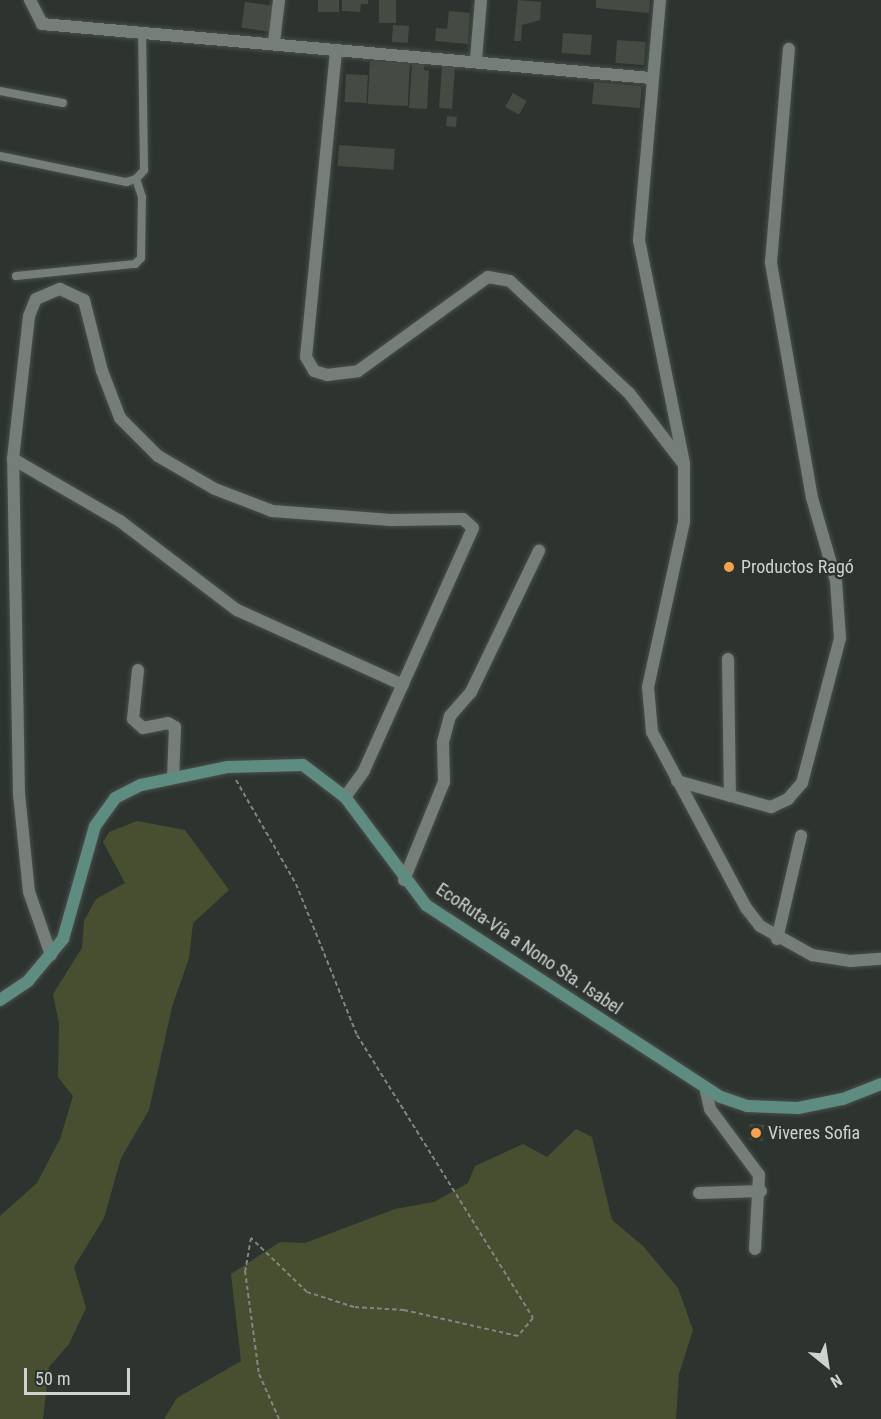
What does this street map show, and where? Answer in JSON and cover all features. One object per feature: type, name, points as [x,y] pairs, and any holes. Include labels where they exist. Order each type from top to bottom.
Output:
[{"type":"main road","name":"EcoRuta-Vía a Nono Sta. Isabel","points":[[0,1000],[28,981],[51,955],[69,924],[79,875],[105,809],[141,785],[172,778],[228,767],[303,765],[345,797],[404,880],[426,905],[705,1087],[747,1106],[798,1108],[843,1099],[881,1084]]},
{"type":"street","points":[[30,0],[32,12],[42,24],[274,42],[336,51],[476,59],[651,78]]},
{"type":"street","points":[[274,42],[279,0]]},
{"type":"street","points":[[476,59],[481,0]]},
{"type":"street","points":[[660,0],[651,78],[639,240],[684,464],[684,522],[648,687],[652,732],[676,781],[746,908],[777,939],[812,955],[850,961],[881,958]]},
{"type":"street","points":[[676,781],[771,807],[788,799],[802,783],[840,638],[836,581],[812,498],[771,262],[789,49]]},
{"type":"street","points":[[336,51],[306,357],[314,371],[327,375],[358,371],[488,277],[510,281],[628,393],[684,464]]},
{"type":"street","points":[[51,955],[29,892],[19,794],[13,459],[29,316],[36,299],[66,289],[84,300],[102,371],[120,418],[167,462],[215,489],[272,511],[470,523],[472,533],[364,771],[345,797]]},
{"type":"street","points":[[13,459],[120,521],[237,610],[403,685]]},
{"type":"street","points":[[404,880],[444,782],[443,742],[450,716],[471,692],[539,552]]},
{"type":"street","points":[[728,659],[730,796]]},
{"type":"street","points":[[138,670],[133,718],[143,728],[168,723],[175,727],[172,778]]},
{"type":"street","points":[[777,939],[801,836]]},
{"type":"street","points":[[705,1087],[710,1108],[759,1175],[760,1191],[755,1249]]},
{"type":"street","points":[[699,1193],[760,1191]]},
{"type":"lane","points":[[0,156],[126,182],[136,179],[144,170],[142,32]]},
{"type":"lane","points":[[0,91],[63,103]]},
{"type":"lane","points":[[16,276],[135,264],[141,258],[142,197],[136,179]]},
{"type":"path","points":[[228,767],[296,884],[357,1035],[533,1318],[518,1336],[404,1310],[354,1306],[307,1292],[251,1238],[245,1271],[259,1374],[279,1419]]},
{"type":"green space","points":[[137,821],[185,830],[229,890],[193,923],[189,958],[172,1007],[149,1110],[121,1158],[104,1218],[74,1267],[86,1308],[69,1344],[49,1367],[43,1419],[0,1419],[0,1216],[37,1183],[60,1139],[73,1096],[58,1077],[59,1024],[53,994],[82,948],[84,921],[96,899],[125,883],[103,842],[109,832]]},
{"type":"green space","points":[[576,1129],[592,1137],[612,1220],[643,1246],[678,1288],[693,1330],[679,1374],[676,1419],[164,1419],[177,1398],[241,1361],[231,1274],[280,1242],[305,1243],[395,1209],[434,1202],[468,1183],[475,1166],[523,1144],[547,1157]]},
{"type":"building","points":[[318,0],[339,0],[339,12],[318,12]]},
{"type":"building","points":[[342,0],[368,0],[368,4],[361,4],[360,12],[342,11]]},
{"type":"building","points":[[379,0],[396,0],[396,23],[379,23]]},
{"type":"building","points":[[518,0],[541,2],[540,20],[522,25],[521,41],[514,41]]},
{"type":"building","points":[[596,0],[650,0],[649,13],[596,8]]},
{"type":"building","points":[[245,2],[274,6],[270,32],[241,28]]},
{"type":"building","points":[[449,11],[470,13],[468,44],[435,41],[436,28],[447,29]]},
{"type":"building","points":[[393,25],[409,26],[408,43],[392,42]]},
{"type":"building","points":[[563,33],[592,35],[591,55],[562,53]]},
{"type":"building","points":[[617,40],[646,42],[644,65],[615,63]]},
{"type":"building","points":[[370,61],[410,63],[408,106],[368,104]]},
{"type":"building","points":[[412,64],[424,65],[424,70],[429,71],[427,109],[409,108]]},
{"type":"building","points":[[442,66],[455,67],[452,109],[439,108]]},
{"type":"building","points":[[346,74],[368,75],[367,103],[345,102]]},
{"type":"building","points":[[594,82],[642,86],[640,108],[592,104]]},
{"type":"building","points":[[513,93],[527,101],[519,115],[505,107]]},
{"type":"building","points":[[447,116],[457,117],[456,127],[446,126]]},
{"type":"building","points":[[339,145],[395,149],[393,170],[338,166]]},
{"type":"building","name":"Viveres Sofia","points":[[750,1124],[764,1125],[763,1141],[749,1140]]},
{"type":"place","name":"Productos Ragó","points":[[729,567]]},
{"type":"place","name":"Viveres Sofia","points":[[756,1133]]}]
